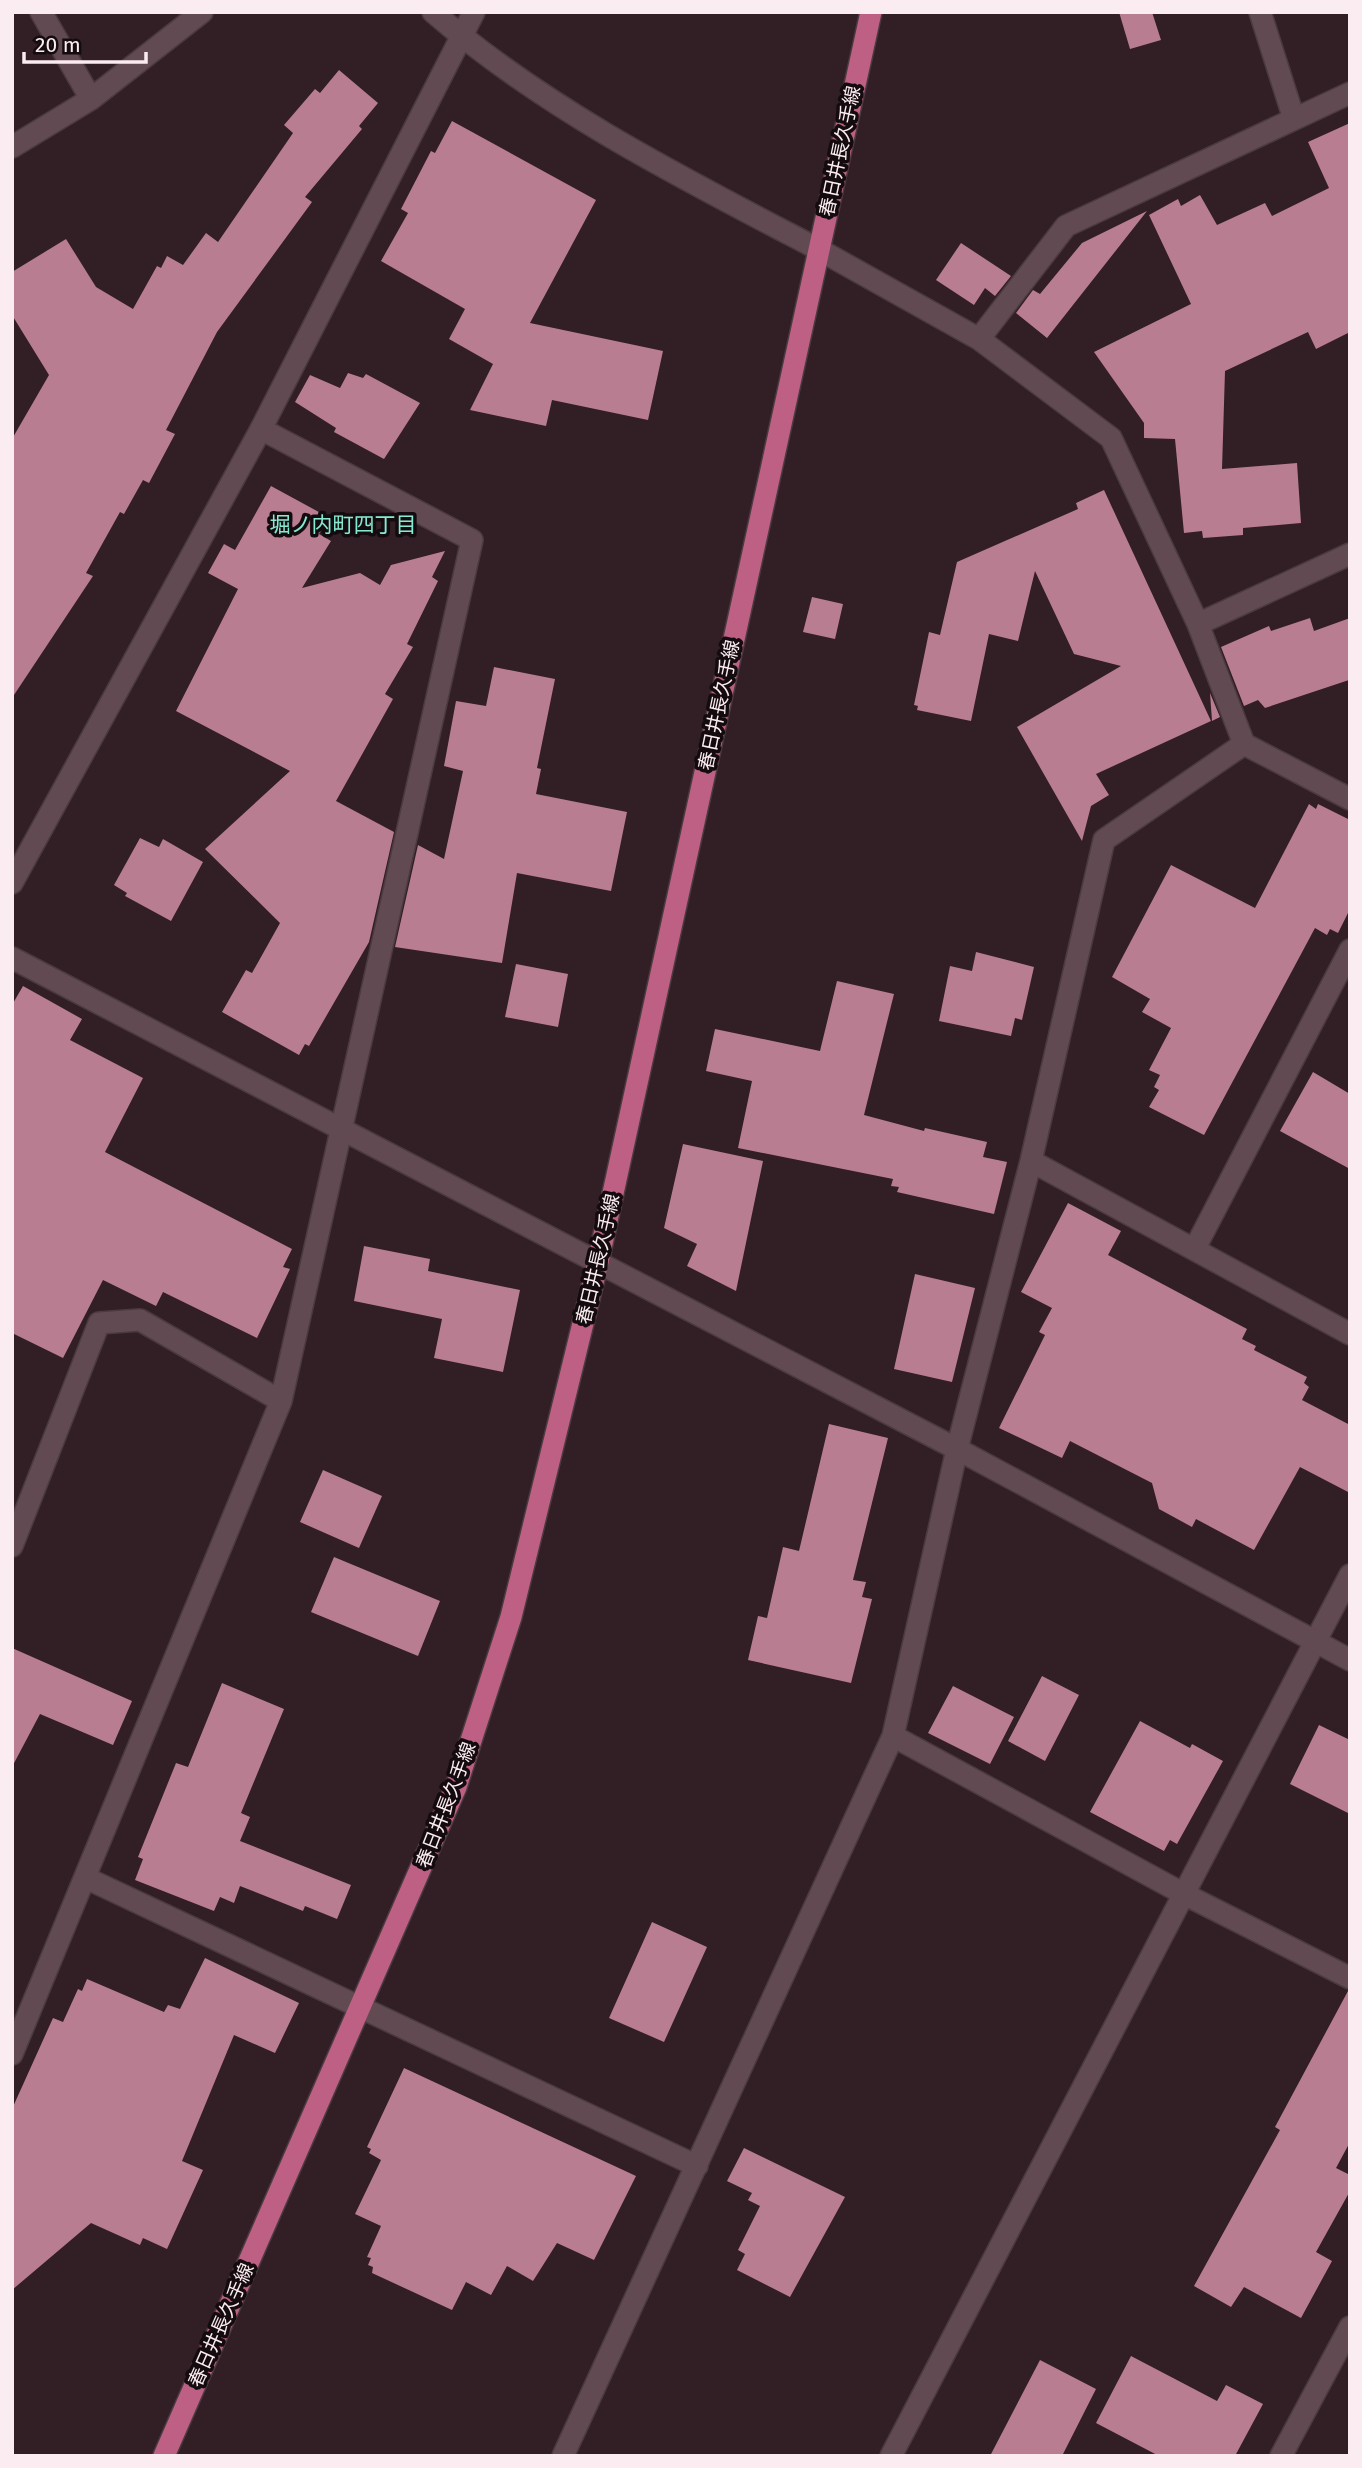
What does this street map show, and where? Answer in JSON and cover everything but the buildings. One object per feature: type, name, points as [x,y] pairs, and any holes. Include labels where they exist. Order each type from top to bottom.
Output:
[{"type":"main road","name":"春日井長久手線","points":[[164,2456],[456,1787],[511,1617],[598,1262],[871,12]]},
{"type":"street","points":[[41,12],[91,99]]},
{"type":"street","points":[[12,147],[91,99],[202,12]]},
{"type":"street","points":[[433,12],[461,36],[572,112],[741,209],[979,339],[1111,438],[1198,624],[1244,744],[1350,799]]},
{"type":"street","points":[[12,884],[261,429],[474,12]]},
{"type":"street","points":[[1260,12],[1294,119]]},
{"type":"street","points":[[979,339],[1066,226],[1350,93]]},
{"type":"street","points":[[12,2054],[281,1401],[471,540],[261,429]]},
{"type":"street","points":[[1198,624],[1350,554]]},
{"type":"street","points":[[564,2456],[893,1736],[957,1448],[1031,1161],[1104,840],[1244,744]]},
{"type":"street","points":[[1195,1248],[1350,950]]},
{"type":"street","points":[[12,958],[957,1448],[1350,1660]]},
{"type":"street","points":[[1031,1161],[1350,1334]]},
{"type":"street","points":[[12,1546],[99,1322],[141,1320],[281,1401]]},
{"type":"street","points":[[891,2456],[1350,1575]]},
{"type":"street","points":[[893,1736],[1182,1893],[1350,1978]]},
{"type":"street","points":[[86,1878],[697,2166]]},
{"type":"street","points":[[1281,2456],[1350,2327]]},
{"type":"district","name":"堀ノ内町四丁目","points":[[343,525]]}]
